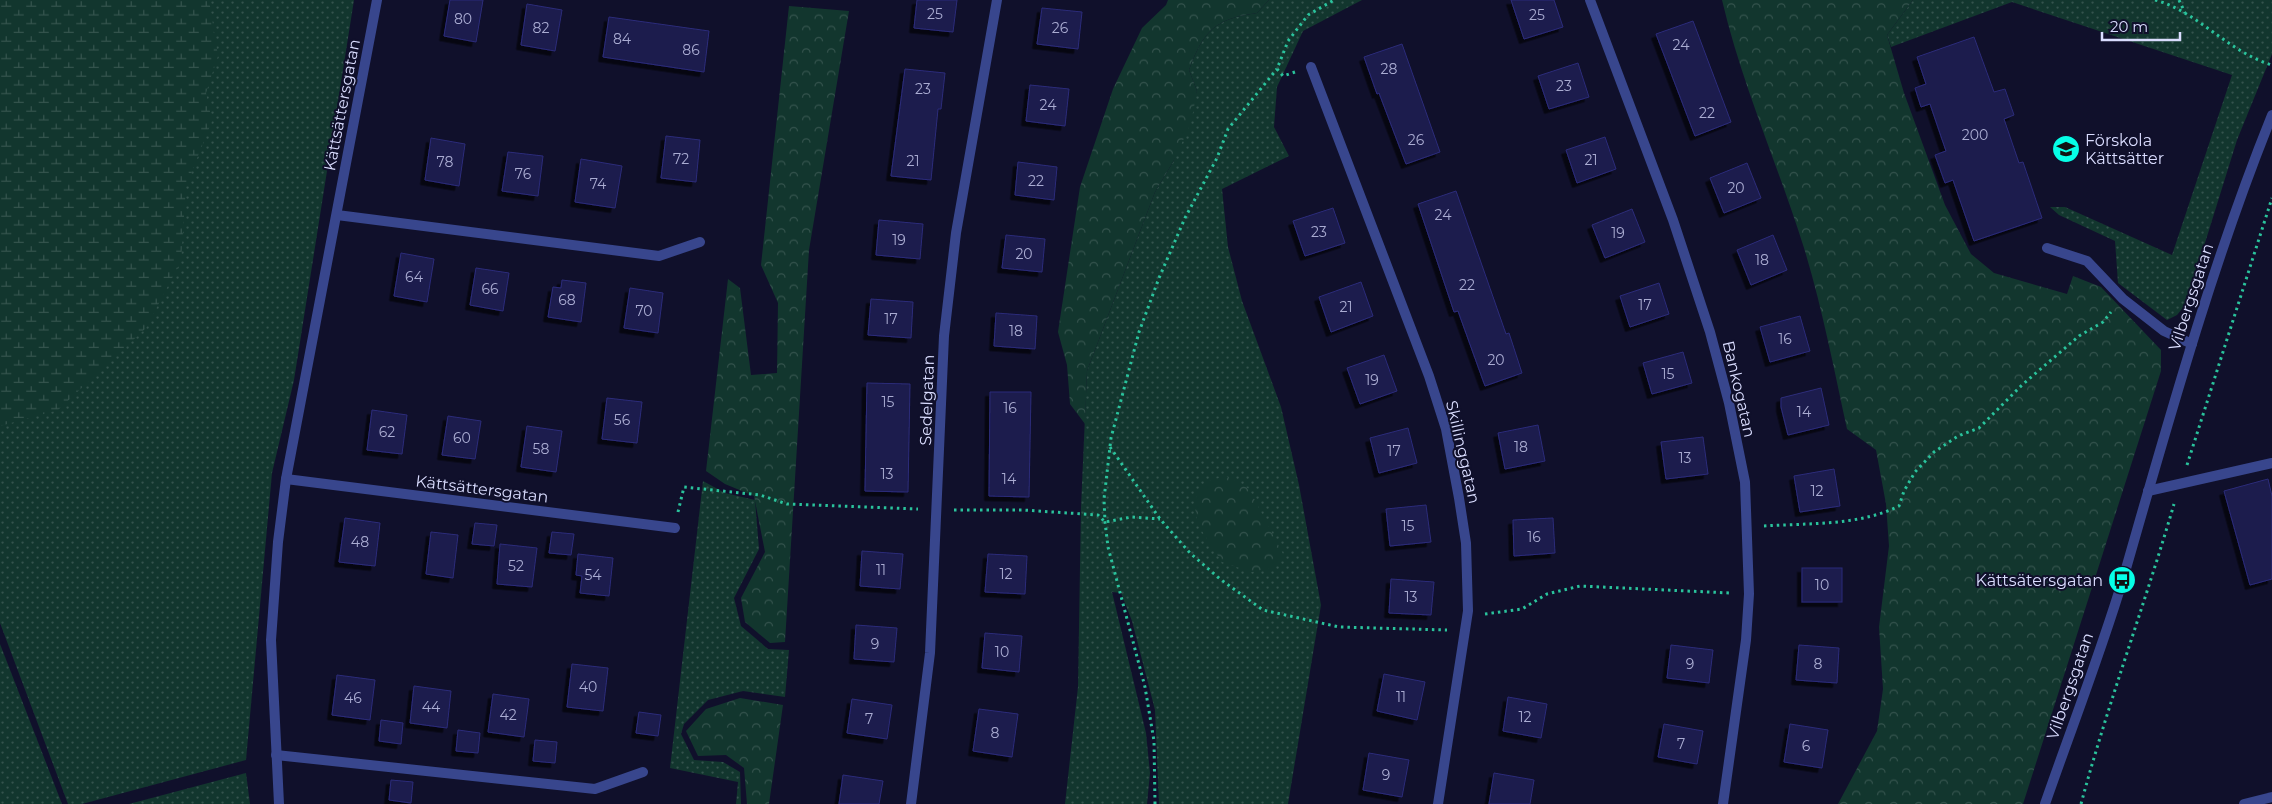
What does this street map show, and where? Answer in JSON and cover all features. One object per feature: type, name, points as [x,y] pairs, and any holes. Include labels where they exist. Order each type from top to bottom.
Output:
[{"type":"street","name":"Kättsättersgatan","points":[[279,804],[271,640],[278,542],[286,479],[377,0]]},
{"type":"street","name":"Sedelgatan","points":[[911,804],[930,653],[944,336],[956,233],[998,0]]},
{"type":"street","name":"Bankogatan","points":[[1590,0],[1672,220],[1710,332],[1729,403],[1745,482],[1749,594],[1746,640],[1723,804]]},
{"type":"street","name":"Skillinggatan","points":[[1311,67],[1429,376],[1446,429],[1466,544],[1468,611],[1438,804]]},
{"type":"street","name":"Vilbergsgatan","points":[[2046,804],[2122,580],[2192,344],[2245,182],[2272,115]]},
{"type":"street","points":[[337,215],[660,256],[700,242]]},
{"type":"street","points":[[2047,248],[2086,261],[2123,299],[2164,331],[2192,344]]},
{"type":"street","points":[[2148,491],[2272,463]]},
{"type":"street","name":"Kättsättersgatan","points":[[286,479],[675,528]]},
{"type":"street","points":[[276,755],[595,789],[643,772]]},
{"type":"street","points":[[2244,804],[2272,797]]},
{"type":"path","points":[[1155,804],[1154,741],[1145,687],[1108,547],[1104,522],[1104,499],[1110,447],[1139,332],[1159,278],[1185,218],[1217,158],[1228,129],[1277,69],[1288,41],[1308,14],[1334,0]]},
{"type":"path","points":[[2155,0],[2173,4],[2230,44],[2250,56],[2272,65]]},
{"type":"path","points":[[2178,0],[2185,14]]},
{"type":"path","points":[[1277,69],[1283,76],[1311,67]]},
{"type":"path","points":[[1748,528],[1859,519],[1884,514],[1899,506],[1915,472],[1934,452],[1958,436],[1979,428],[2022,385],[2079,336],[2103,322],[2123,299]]},
{"type":"path","points":[[1110,447],[1160,519],[1190,553],[1220,579],[1262,610],[1339,627],[1426,630]]},
{"type":"path","points":[[675,528],[684,487],[760,495],[787,504],[937,510],[1064,512],[1098,515],[1104,522]]},
{"type":"path","points":[[1104,522],[1132,517],[1160,519]]},
{"type":"path","points":[[1468,611],[1490,615],[1522,610],[1547,594],[1580,586],[1749,594]]},
{"type":"green space","points":[[0,0],[209,0],[218,56],[206,93],[212,121],[186,186],[181,261],[146,328],[58,410],[0,426]]},
{"type":"green space","points":[[4,0],[354,0],[294,380],[272,473],[246,760],[82,804],[68,804],[0,623],[0,121]]},
{"type":"green space","points":[[1168,0],[1269,0],[1257,13],[1231,19],[1213,29],[1200,45],[1195,56],[1189,70],[1197,91],[1191,123],[1173,162],[1155,192],[1087,371],[1085,424],[1070,404],[1067,365],[1058,332],[1080,187],[1113,89],[1142,28],[1166,5]]},
{"type":"green space","points":[[1269,0],[1362,0],[1303,31],[1277,87],[1274,127],[1289,156],[1222,189],[1228,247],[1242,301],[1281,407],[1299,485],[1321,605],[1288,804],[1159,804],[1155,710],[1132,621],[1121,593],[1112,592],[1146,733],[1150,773],[1147,804],[1065,804],[1078,687],[1081,507],[1087,371],[1155,192],[1173,162],[1197,91],[1189,70],[1200,45],[1206,36],[1221,23],[1257,13]]},
{"type":"green space","points":[[1722,0],[1913,0],[1887,35],[1904,93],[1945,205],[1971,254],[1994,273],[2067,294],[2073,276],[2101,287],[2161,350],[2161,371],[2023,804],[1838,804],[1877,731],[1883,689],[1879,627],[1889,546],[1886,504],[1876,450],[1847,429],[1822,315],[1804,248],[1750,94]]},
{"type":"green space","points":[[1913,0],[2272,0],[2272,54],[2237,140],[2186,304],[2177,315],[2167,320],[2118,283],[2115,241],[2059,215],[2050,207],[2065,207],[2172,255],[2232,75],[2012,2],[1891,47],[1887,35]]},
{"type":"green space","points":[[789,6],[849,11],[809,250],[785,642],[770,643],[745,622],[741,598],[765,552],[754,496],[725,484],[706,471],[728,279],[740,288],[751,375],[777,373],[778,303],[761,265]]},
{"type":"green space","points":[[1226,476],[1249,489],[1283,554],[1274,568],[1251,572],[1222,562],[1198,525],[1194,502],[1199,491],[1209,481]]},
{"type":"green space","points":[[703,481],[725,493],[755,500],[759,549],[734,598],[741,626],[768,649],[789,650],[785,697],[743,691],[708,700],[684,724],[681,734],[694,760],[723,762],[740,772],[741,804],[736,804],[738,782],[670,768]]},
{"type":"green space","points":[[0,644],[62,804],[0,804]]},
{"type":"green space","points":[[740,698],[783,705],[769,804],[747,804],[744,768],[726,755],[698,756],[686,731],[706,709]]},
{"type":"green space","points":[[246,773],[250,804],[129,804]]},
{"type":"building","points":[[450,0],[483,0],[476,42],[444,36]]},
{"type":"building","points":[[917,0],[957,0],[953,32],[914,28]]},
{"type":"building","points":[[1511,0],[1554,0],[1563,27],[1524,39]]},
{"type":"building","points":[[527,4],[562,10],[555,51],[521,45]]},
{"type":"building","points":[[1042,8],[1082,12],[1078,49],[1037,44]]},
{"type":"building","points":[[609,17],[709,31],[704,72],[603,57]]},
{"type":"building","points":[[1693,21],[1731,122],[1695,136],[1656,34]]},
{"type":"building","points":[[1974,37],[1994,92],[2005,89],[2014,115],[2004,119],[2019,163],[2023,162],[2042,218],[1974,241],[1953,180],[1945,183],[1935,155],[1946,151],[1930,104],[1921,107],[1915,88],[1926,84],[1917,57]]},
{"type":"building","points":[[1402,44],[1440,152],[1406,164],[1364,57]]},
{"type":"building","points":[[1578,63],[1589,97],[1549,109],[1538,76]]},
{"type":"building","points":[[905,69],[945,73],[941,109],[938,109],[931,180],[891,176]]},
{"type":"building","points":[[1030,85],[1069,89],[1065,126],[1026,121]]},
{"type":"building","points":[[666,136],[700,140],[696,182],[661,178]]},
{"type":"building","points":[[1605,137],[1616,169],[1577,183],[1566,150]]},
{"type":"building","points":[[431,138],[465,144],[459,186],[425,180]]},
{"type":"building","points":[[508,152],[543,156],[538,196],[502,191]]},
{"type":"building","points":[[581,159],[622,166],[615,208],[575,202]]},
{"type":"building","points":[[1018,162],[1057,167],[1054,200],[1015,195]]},
{"type":"building","points":[[1747,163],[1761,198],[1724,213],[1710,178]]},
{"type":"building","points":[[1456,191],[1506,334],[1509,333],[1522,373],[1485,386],[1458,311],[1454,312],[1418,204]]},
{"type":"building","points":[[1333,208],[1345,243],[1305,256],[1293,221]]},
{"type":"building","points":[[1632,209],[1645,242],[1605,258],[1592,225]]},
{"type":"building","points":[[879,220],[923,224],[920,259],[876,255]]},
{"type":"building","points":[[1006,235],[1045,239],[1042,272],[1002,268]]},
{"type":"building","points":[[1773,235],[1787,270],[1751,285],[1737,250]]},
{"type":"building","points":[[401,253],[434,259],[427,302],[394,296]]},
{"type":"building","points":[[476,268],[509,273],[503,311],[470,305]]},
{"type":"building","points":[[562,280],[586,283],[581,322],[548,317],[553,287],[561,288]]},
{"type":"building","points":[[1361,282],[1373,316],[1331,332],[1319,297]]},
{"type":"building","points":[[1659,283],[1669,314],[1630,327],[1620,296]]},
{"type":"building","points":[[630,288],[663,293],[658,333],[624,328]]},
{"type":"building","points":[[871,299],[913,302],[911,338],[868,335]]},
{"type":"building","points":[[996,313],[1037,316],[1035,349],[994,346]]},
{"type":"building","points":[[1800,316],[1810,351],[1770,362],[1760,327]]},
{"type":"building","points":[[1683,352],[1692,383],[1652,394],[1643,363]]},
{"type":"building","points":[[1384,355],[1397,391],[1360,404],[1347,368]]},
{"type":"building","points":[[867,383],[910,384],[908,492],[865,491]]},
{"type":"building","points":[[1821,388],[1829,425],[1788,435],[1781,407],[1781,398]]},
{"type":"building","points":[[990,392],[1031,392],[1029,497],[989,496]]},
{"type":"building","points":[[607,398],[642,402],[637,443],[602,439]]},
{"type":"building","points":[[372,410],[407,415],[402,454],[367,450]]},
{"type":"building","points":[[448,416],[481,421],[475,459],[442,455]]},
{"type":"building","points":[[1538,425],[1545,461],[1505,469],[1498,433]]},
{"type":"building","points":[[527,426],[562,431],[556,472],[521,467]]},
{"type":"building","points":[[1408,428],[1417,463],[1379,473],[1370,438]]},
{"type":"building","points":[[1703,437],[1708,474],[1666,479],[1661,442]]},
{"type":"building","points":[[1834,469],[1840,506],[1800,512],[1794,476]]},
{"type":"building","points":[[2268,479],[2272,496],[2272,579],[2250,585],[2224,491]]},
{"type":"building","points":[[1426,505],[1431,542],[1390,546],[1386,509]]},
{"type":"building","points":[[345,518],[380,523],[375,566],[339,562]]},
{"type":"building","points":[[1553,518],[1555,553],[1514,556],[1513,520]]},
{"type":"building","points":[[475,523],[497,525],[494,546],[472,544]]},
{"type":"building","points":[[431,532],[458,535],[453,578],[426,574]]},
{"type":"building","points":[[552,532],[574,534],[571,555],[549,553]]},
{"type":"building","points":[[500,544],[537,548],[532,587],[497,584]]},
{"type":"building","points":[[862,551],[903,554],[900,589],[860,586]]},
{"type":"building","points":[[578,554],[613,558],[609,596],[580,593],[582,576],[576,575]]},
{"type":"building","points":[[988,554],[1027,556],[1025,594],[985,592]]},
{"type":"building","points":[[1802,568],[1842,568],[1842,602],[1802,602]]},
{"type":"building","points":[[1391,579],[1434,582],[1431,615],[1389,613]]},
{"type":"building","points":[[856,625],[897,628],[894,662],[854,659]]},
{"type":"building","points":[[985,633],[1022,636],[1019,672],[982,668]]},
{"type":"building","points":[[1671,645],[1713,650],[1709,683],[1667,678]]},
{"type":"building","points":[[1799,645],[1839,648],[1837,683],[1796,680]]},
{"type":"building","points":[[572,664],[608,668],[603,711],[567,707]]},
{"type":"building","points":[[1384,674],[1425,682],[1417,720],[1377,711]]},
{"type":"building","points":[[337,675],[375,680],[370,720],[332,715]]},
{"type":"building","points":[[414,686],[451,691],[447,728],[410,723]]},
{"type":"building","points":[[493,694],[529,699],[524,737],[488,732]]},
{"type":"building","points":[[1508,697],[1547,704],[1541,738],[1503,731]]},
{"type":"building","points":[[852,699],[892,705],[887,739],[847,733]]},
{"type":"building","points":[[979,709],[1018,714],[1012,757],[973,751]]},
{"type":"building","points":[[639,712],[661,715],[658,736],[636,733]]},
{"type":"building","points":[[381,720],[403,723],[401,744],[379,741]]},
{"type":"building","points":[[1664,724],[1703,731],[1697,764],[1658,757]]},
{"type":"building","points":[[1790,724],[1828,730],[1822,768],[1784,762]]},
{"type":"building","points":[[458,730],[480,733],[478,753],[456,751]]},
{"type":"building","points":[[535,740],[557,742],[555,763],[533,761]]},
{"type":"building","points":[[1369,753],[1409,760],[1402,797],[1363,790]]},
{"type":"building","points":[[1494,773],[1534,780],[1530,804],[1489,804]]},
{"type":"building","points":[[843,775],[883,781],[879,804],[839,804]]},
{"type":"building","points":[[391,780],[413,782],[411,803],[389,800]]},
{"type":"place","name":"Förskola Kättsätter","points":[[2066,149]]},
{"type":"place","name":"Kättsätersgatan","points":[[2122,580]]}]
